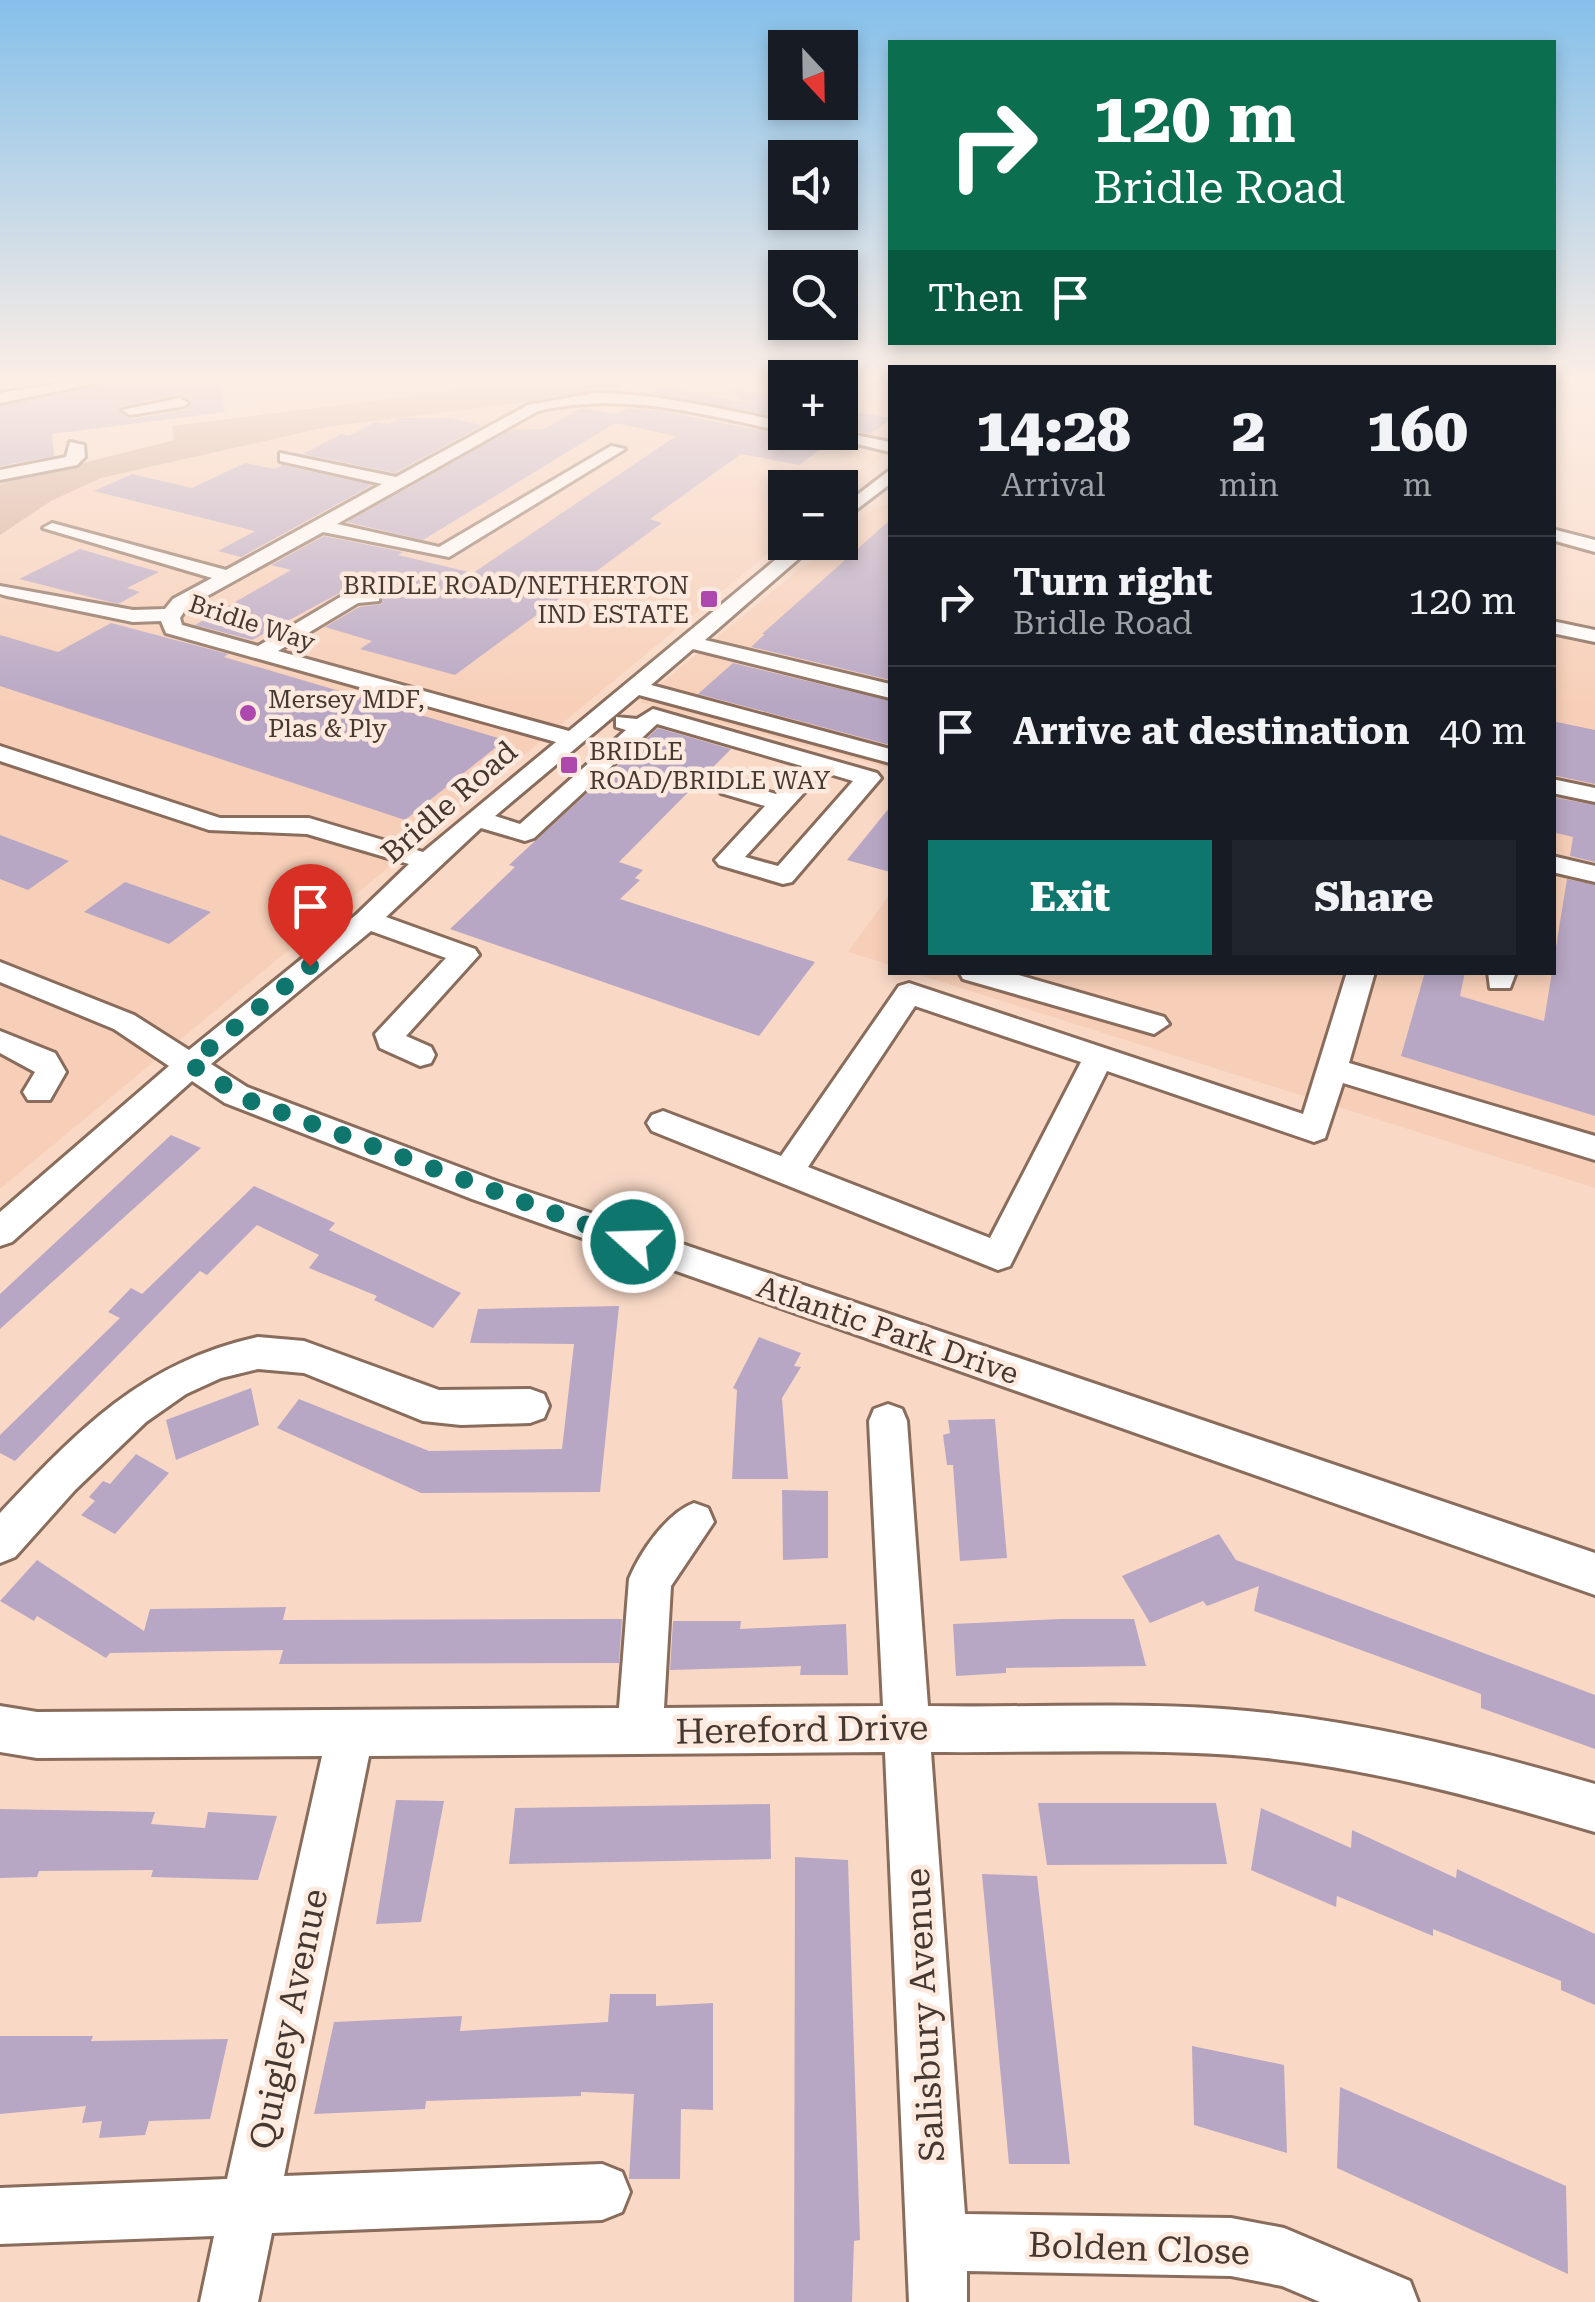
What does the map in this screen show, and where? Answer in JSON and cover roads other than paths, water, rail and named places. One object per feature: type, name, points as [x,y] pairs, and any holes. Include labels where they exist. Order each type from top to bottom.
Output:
[{"type":"street","name":"Bridle Way","points":[[388,489],[180,603],[172,614],[174,628],[572,739]]},
{"type":"street","points":[[322,526],[442,552],[548,489]]},
{"type":"street","points":[[52,528],[228,576]]},
{"type":"street","points":[[1556,535],[1595,546]]},
{"type":"street","name":"Bridle Road","points":[[0,1232],[190,1064],[366,920],[427,861],[787,560]]},
{"type":"street","points":[[7,590],[133,616],[172,614]]},
{"type":"street","points":[[261,653],[354,597],[372,597]]},
{"type":"street","points":[[1556,628],[1595,636]]},
{"type":"street","points":[[689,642],[888,691]]},
{"type":"street","points":[[634,687],[888,755]]},
{"type":"street","points":[[600,715],[642,726]]},
{"type":"street","points":[[478,818],[525,834],[652,716],[818,763],[869,778],[783,876],[728,860],[818,763]]},
{"type":"street","points":[[0,753],[218,826],[309,826],[427,861]]},
{"type":"street","points":[[1556,787],[1595,796]]},
{"type":"street","points":[[730,788],[781,803]]},
{"type":"street","points":[[1556,865],[1595,874]]},
{"type":"street","points":[[366,920],[465,955],[390,1034],[391,1042],[420,1055]]},
{"type":"street","name":"Atlantic Park Drive","points":[[0,971],[124,1022],[236,1095],[484,1190],[1595,1574]]},
{"type":"street","points":[[983,975],[1154,1024]]},
{"type":"street","points":[[787,1173],[909,993],[1314,1130],[1360,975]]},
{"type":"street","points":[[0,1041],[44,1060],[51,1072],[40,1092]]},
{"type":"street","points":[[663,1123],[998,1256],[1098,1058]]},
{"type":"street","points":[[1330,1077],[1595,1148]]},
{"type":"street","points":[[0,1543],[128,1412],[176,1380],[212,1366],[251,1357],[298,1356],[437,1407],[530,1406]]},
{"type":"street","name":"Salisbury Avenue","points":[[888,1421],[938,2242],[938,2302]]},
{"type":"street","points":[[640,1732],[650,1579],[694,1522]]},
{"type":"street","name":"Hereford Drive","points":[[0,1729],[37,1735],[350,1736],[1137,1730],[1297,1739],[1466,1770],[1595,1808]]},
{"type":"street","name":"Quigley Avenue","points":[[229,2302],[350,1736]]},
{"type":"street","points":[[0,2216],[602,2192]]},
{"type":"street","name":"Bolden Close","points":[[938,2242],[1231,2247],[1284,2258],[1389,2302]]},
{"type":"place","name":"BRIDLE ROAD/NETHERTON IND ESTATE","points":[[709,599]]},
{"type":"place","name":"Mersey MDF, Plas & Ply","points":[[248,713]]},
{"type":"place","name":"BRIDLE ROAD/BRIDLE WAY","points":[[569,765]]}]
